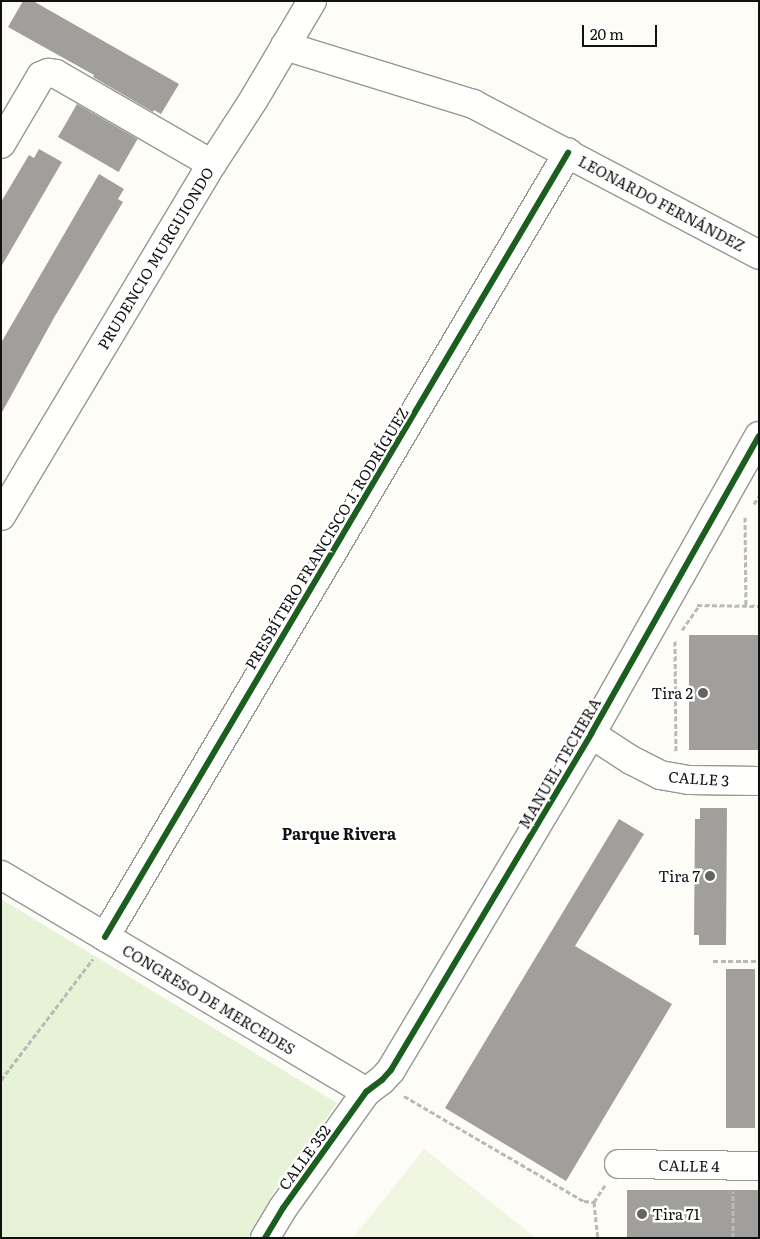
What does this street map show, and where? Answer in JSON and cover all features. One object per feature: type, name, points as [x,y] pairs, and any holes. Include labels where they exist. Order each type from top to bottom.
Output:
[{"type":"street","name":"PRUDENCIO MURGUIONDO","points":[[1,516],[312,1]]},
{"type":"street","name":"LEONARDO FERNÁNDEZ","points":[[286,46],[473,104],[759,255]]},
{"type":"street","points":[[1,144],[41,76],[56,74],[212,164]]},
{"type":"street","name":"PRESBÍTERO FRANCISCO J. RODRÍGUEZ","points":[[105,936],[568,153]]},
{"type":"street","name":"MANUEL TECHERA","points":[[366,1092],[382,1080],[391,1070],[591,734],[672,594],[759,436]]},
{"type":"street","name":"CALLE 3","points":[[591,734],[631,760],[660,775],[676,779],[759,781]]},
{"type":"street","name":"CONGRESO DE MERCEDES","points":[[1,875],[366,1092]]},
{"type":"street","name":"CALLE 352","points":[[265,1238],[283,1208],[366,1092]]},
{"type":"street","name":"CALLE 4","points":[[619,1164],[746,1165]]},
{"type":"path","points":[[746,606],[745,518],[759,496]]},
{"type":"path","points":[[754,504],[759,504]]},
{"type":"path","points":[[672,594],[699,606],[759,606]]},
{"type":"path","points":[[676,779],[674,642],[699,606]]},
{"type":"path","points":[[1,1080],[94,957],[105,936]]},
{"type":"path","points":[[712,961],[759,961]]},
{"type":"path","points":[[409,1099],[550,1183],[584,1201],[594,1202]]},
{"type":"path","points":[[598,1238],[594,1202],[619,1164]]},
{"type":"path","points":[[732,1238],[746,1165]]},
{"type":"green space","points":[[1,899],[337,1103],[275,1190],[248,1238],[1,1238]]},
{"type":"green space","points":[[424,1149],[536,1238],[353,1238]]},
{"type":"building","points":[[23,1],[33,1],[179,84],[161,114],[154,110],[153,112],[93,77],[94,75],[8,27]]},
{"type":"building","points":[[77,104],[138,139],[119,172],[58,137]]},
{"type":"building","points":[[39,149],[62,162],[1,267],[1,202],[29,155],[34,158]]},
{"type":"building","points":[[99,174],[124,189],[118,199],[123,202],[55,316],[1,414],[1,343]]},
{"type":"building","points":[[689,635],[759,635],[759,750],[689,750]]},
{"type":"building","name":"Tira 7","points":[[700,808],[727,808],[726,945],[699,945],[699,935],[694,935],[695,819],[700,819]]},
{"type":"building","points":[[619,819],[644,834],[575,946],[672,1004],[566,1181],[445,1108]]},
{"type":"building","points":[[726,969],[755,969],[755,1128],[726,1128]]},
{"type":"building","points":[[627,1190],[759,1190],[759,1238],[627,1238]]},
{"type":"cycle path","points":[[105,937],[568,153]]},
{"type":"cycle path","points":[[265,1238],[283,1208],[366,1092],[382,1080],[391,1070],[591,734],[759,436]]},
{"type":"place","name":"Tira 2","points":[[703,693]]},
{"type":"place","name":"Tira 7","points":[[710,876]]},
{"type":"place","name":"Tira 71","points":[[642,1214]]},
{"type":"district","name":"Parque Rivera","points":[[339,833]]}]
